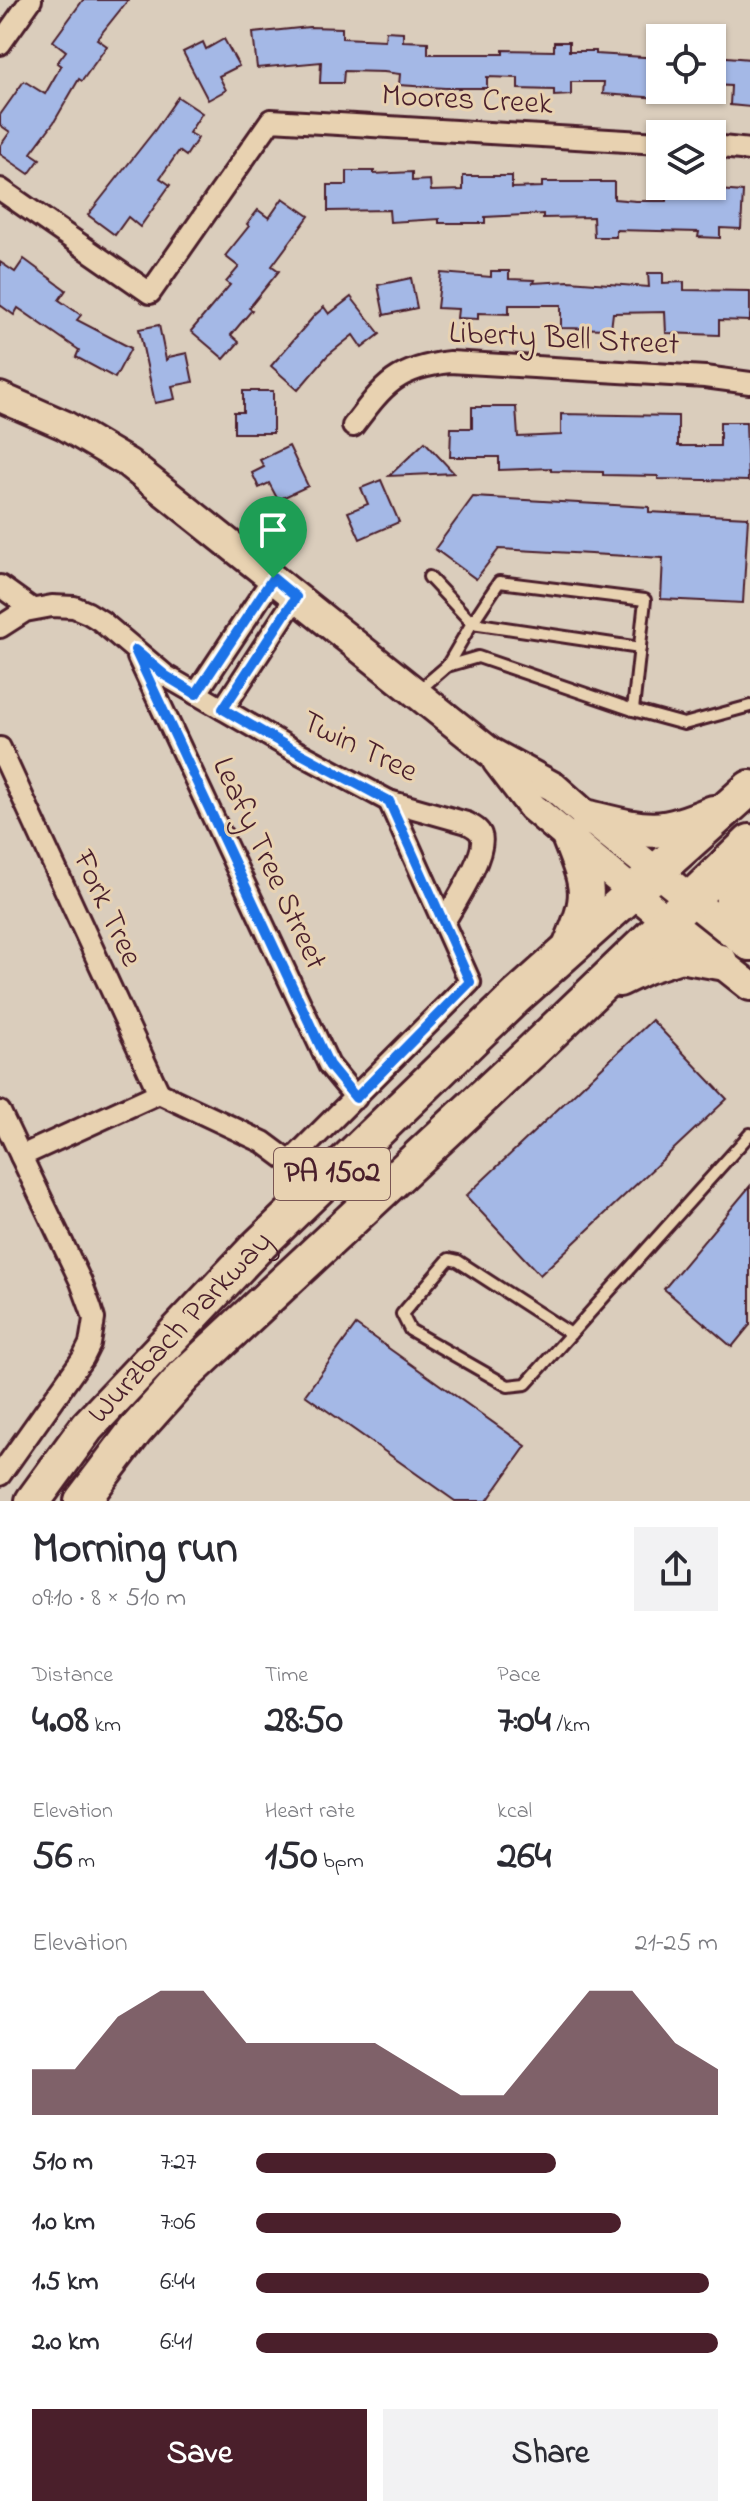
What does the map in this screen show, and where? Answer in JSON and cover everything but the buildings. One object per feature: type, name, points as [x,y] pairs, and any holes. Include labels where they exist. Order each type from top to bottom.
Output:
[{"type":"highway","points":[[570,947],[584,912],[587,889],[579,829],[657,831],[683,826],[739,797]]},
{"type":"highway","name":"Wurzbach Parkway","points":[[33,1501],[87,1427],[235,1270],[570,947],[646,883],[739,797]]},
{"type":"highway","points":[[750,844],[736,873],[730,897],[739,925],[750,944]]},
{"type":"highway","name":"Wurzbach Parkway","points":[[82,1501],[135,1431],[184,1376],[750,844]]},
{"type":"highway","points":[[597,990],[646,966],[680,955],[720,962]]},
{"type":"main road","points":[[0,397],[64,425],[128,463],[490,752],[532,807],[579,829],[680,910],[750,944]]},
{"type":"main road","points":[[680,910],[720,962],[750,986]]},
{"type":"street","points":[[0,44],[31,0]]},
{"type":"street","name":"Moores Creek","points":[[0,189],[150,293],[271,120],[646,142]]},
{"type":"street","points":[[726,147],[750,150]]},
{"type":"street","name":"Liberty Bell Street","points":[[353,426],[375,396],[397,376],[422,365],[466,363],[705,377],[750,383]]},
{"type":"street","points":[[196,694],[273,578]]},
{"type":"street","points":[[0,586],[32,609],[0,627]]},
{"type":"street","points":[[223,709],[296,597]]},
{"type":"street","name":"Twin Tree","points":[[32,609],[74,607],[88,613],[166,676],[290,748],[389,801],[467,823],[481,835],[478,860],[444,922]]},
{"type":"street","name":"Leafy Tree Street","points":[[135,650],[329,1065],[356,1098]]},
{"type":"street","name":"Fork Tree","points":[[0,748],[159,1093]]},
{"type":"street","points":[[21,1156],[159,1093],[263,1142],[290,1162],[469,981],[389,801]]},
{"type":"street","points":[[0,1112],[81,1282],[94,1319],[90,1344],[1,1472]]},
{"type":"lane","points":[[429,577],[472,623],[640,648]]},
{"type":"lane","points":[[417,693],[447,666],[499,582],[645,600],[633,710]]},
{"type":"lane","points":[[447,666],[478,657],[633,710],[684,724],[750,706]]},
{"type":"lane","points":[[571,1334],[458,1261],[449,1259],[402,1314],[410,1330],[508,1386],[526,1384],[571,1334],[750,1134]]},
{"type":"route","points":[[273,578],[296,597],[223,709],[389,801],[470,982],[356,1098],[329,1065],[135,650],[166,676],[196,694],[273,578]]}]
